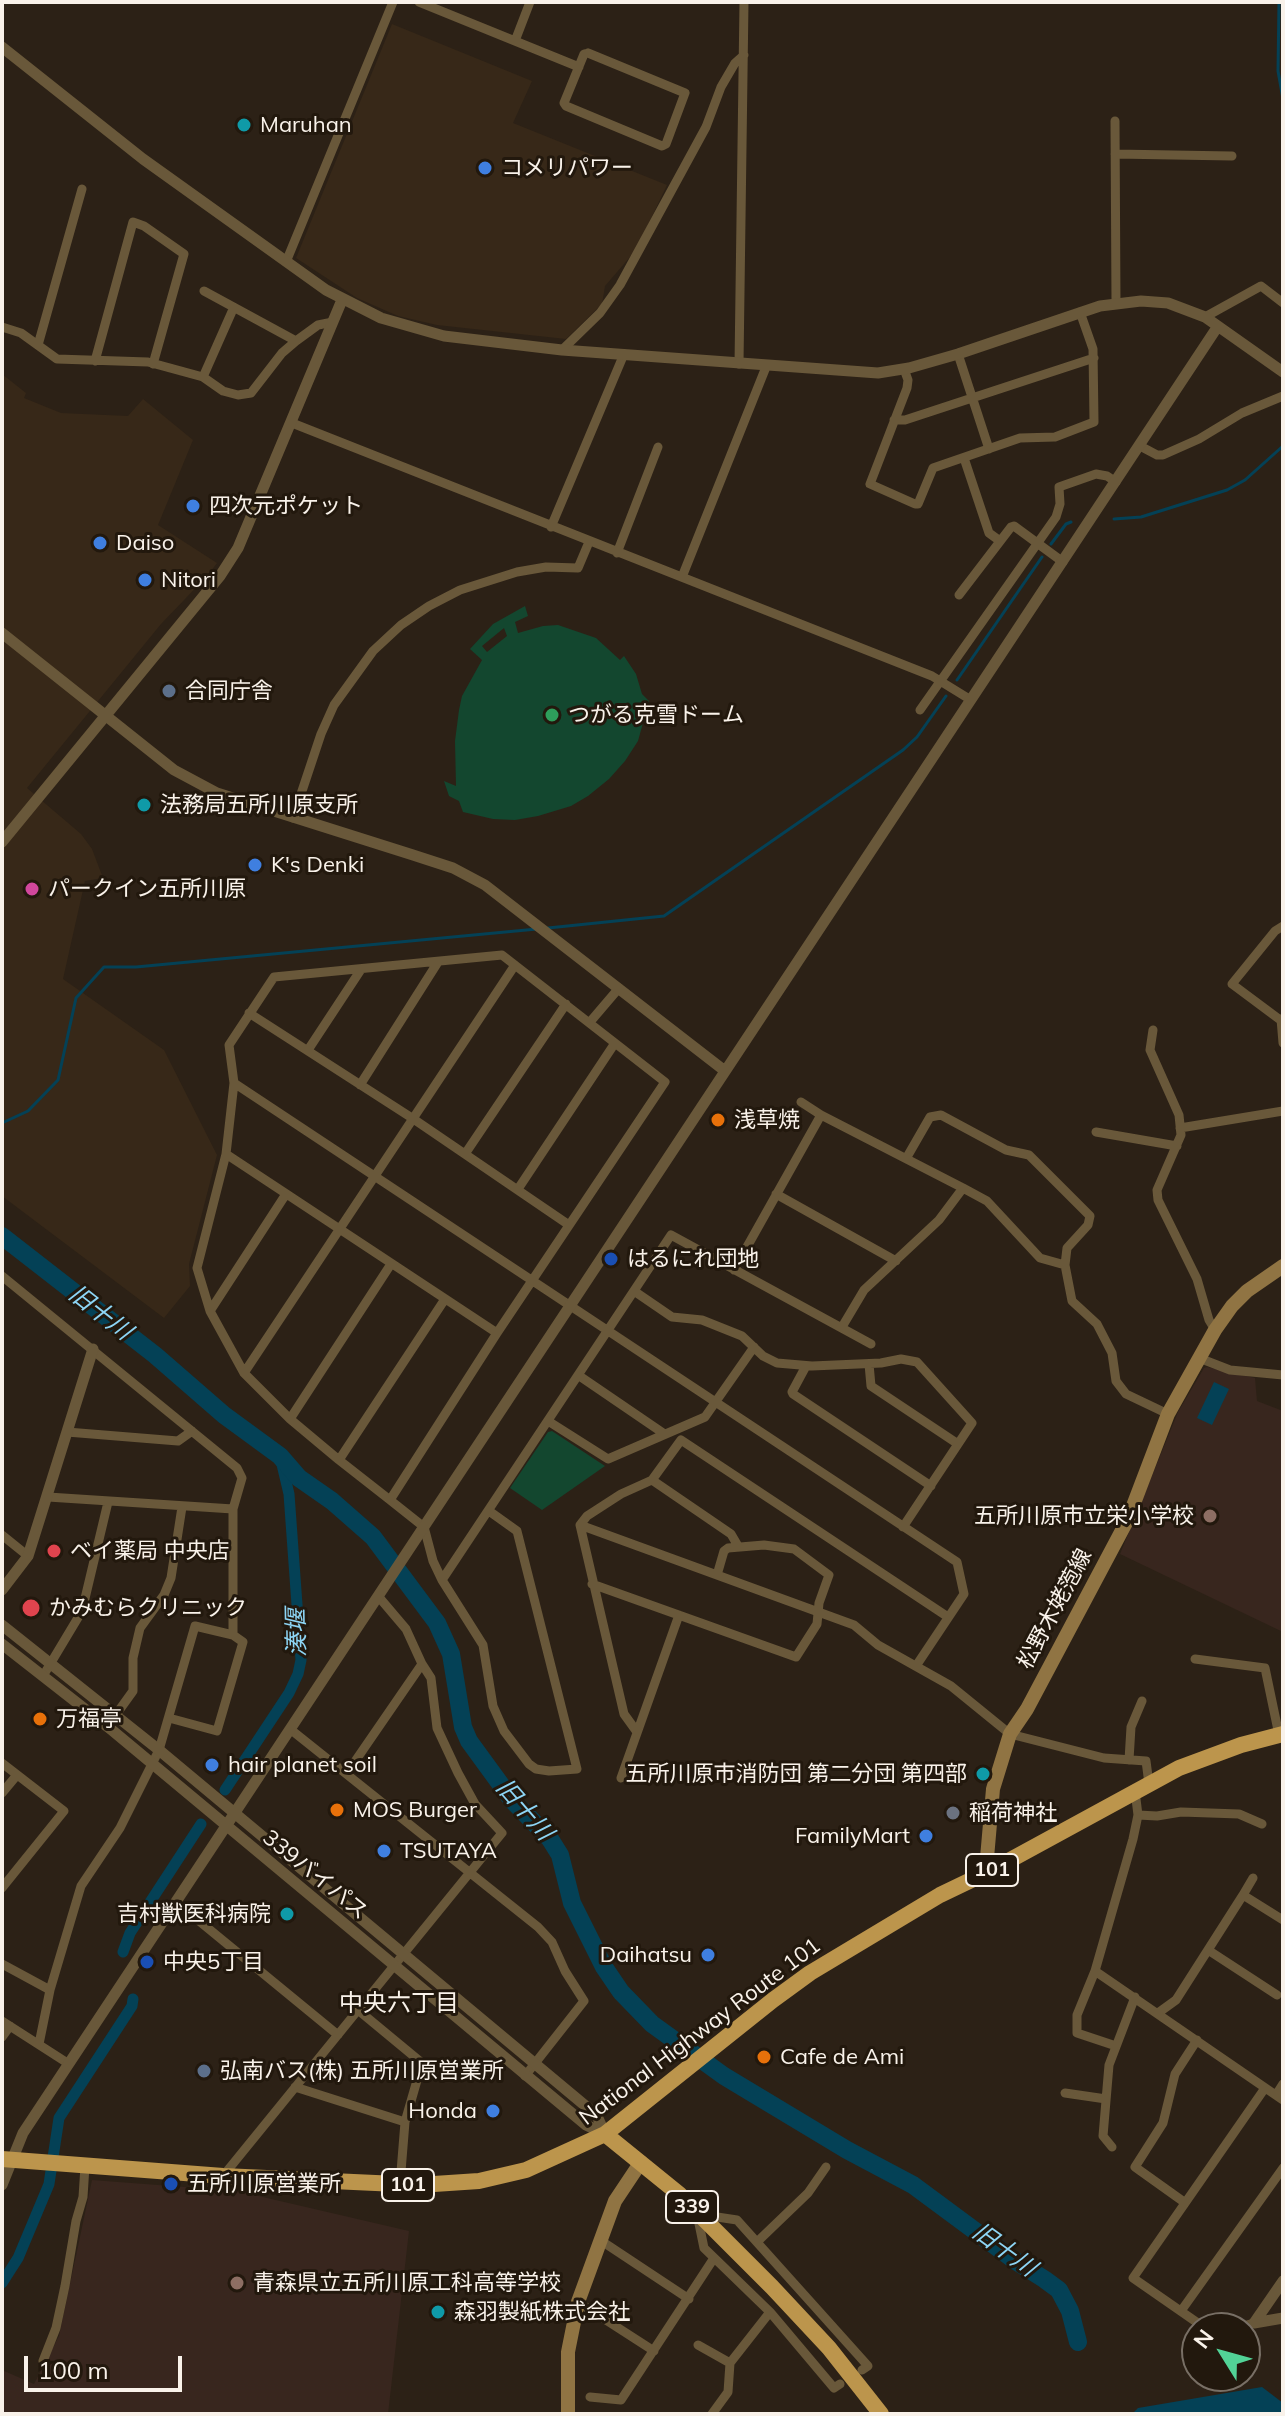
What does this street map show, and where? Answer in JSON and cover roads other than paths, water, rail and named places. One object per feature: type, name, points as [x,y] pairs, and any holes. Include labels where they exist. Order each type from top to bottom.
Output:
[{"type":"highway","name":"National Highway Route 101","points":[[7,2160],[223,2176],[419,2185],[479,2181],[526,2170],[605,2134],[810,1973],[940,1895],[1191,1763],[1281,1735]]},
{"type":"highway","name":"339","points":[[605,2134],[698,2213],[799,2315],[881,2414]]},
{"type":"main road","name":"松野木姥萢線","points":[[990,1871],[987,1858],[993,1789],[1010,1734],[1027,1709],[1128,1519],[1168,1414],[1215,1330],[1247,1291],[1283,1266]]},
{"type":"main road","points":[[568,2414],[568,2352],[578,2302],[615,2201],[641,2162]]},
{"type":"street","points":[[419,2],[579,67]]},
{"type":"street","points":[[515,41],[530,2]]},
{"type":"street","points":[[739,364],[744,2]]},
{"type":"street","points":[[286,262],[391,3]]},
{"type":"street","points":[[2,47],[143,159],[342,300],[381,318],[444,336],[562,350],[861,374],[904,369],[1080,312],[1116,303],[1141,301],[1168,303],[1205,317],[1283,372]]},
{"type":"street","points":[[588,53],[685,93],[666,144],[662,146],[566,106],[564,103],[579,67],[584,54],[588,53]]},
{"type":"street","points":[[562,350],[600,313],[620,285],[706,127],[721,87],[735,63],[744,55]]},
{"type":"street","points":[[1115,121],[1116,303]]},
{"type":"street","points":[[1115,154],[1232,156]]},
{"type":"street","points":[[38,345],[82,189]]},
{"type":"street","points":[[95,361],[133,222],[144,226],[184,254],[153,364]]},
{"type":"street","points":[[1205,317],[1261,286],[1283,303]]},
{"type":"street","points":[[204,291],[296,341]]},
{"type":"street","points":[[2,842],[232,558],[257,507],[342,300]]},
{"type":"street","points":[[203,377],[234,307]]},
{"type":"street","points":[[904,369],[907,388],[871,486],[918,504],[930,470],[1020,438],[1055,437],[1094,422],[1094,358],[1080,312]]},
{"type":"street","points":[[2,327],[21,333],[57,359],[153,364],[203,377],[223,391],[238,395],[251,393],[282,353],[296,341],[318,325],[333,322]]},
{"type":"street","points":[[2,2185],[7,2160],[23,2133],[1218,326]]},
{"type":"street","points":[[551,527],[624,354]]},
{"type":"street","points":[[958,354],[989,449]]},
{"type":"street","points":[[894,420],[905,420],[1094,358]]},
{"type":"street","points":[[682,577],[766,367]]},
{"type":"street","points":[[1140,446],[1163,455],[1199,439],[1242,413],[1283,396]]},
{"type":"street","points":[[292,423],[941,680],[971,700]]},
{"type":"street","points":[[617,553],[658,447]]},
{"type":"street","points":[[964,458],[989,533],[1000,541]]},
{"type":"street","points":[[920,710],[1059,510],[1059,487],[1096,474],[1116,482]]},
{"type":"street","points":[[959,595],[1014,526],[1063,562]]},
{"type":"street","points":[[293,818],[334,705],[373,651],[429,606],[460,590],[488,580],[546,567],[578,568],[589,542]]},
{"type":"street","points":[[2,633],[174,770],[206,787],[453,868],[485,885],[725,1071]]},
{"type":"street","points":[[1283,926],[1275,931],[1232,984],[1282,1020],[1283,1043]]},
{"type":"street","points":[[390,1500],[665,1082],[502,955],[274,977],[229,1045],[234,1083],[226,1154],[197,1268],[210,1311],[244,1373],[290,1419],[339,1460],[424,1527],[433,1561],[442,1580],[483,1645],[493,1706],[504,1731],[536,1769],[566,1772],[577,1769],[517,1531],[489,1511]]},
{"type":"street","points":[[360,1085],[438,962]]},
{"type":"street","points":[[244,1373],[515,965]]},
{"type":"street","points":[[308,1050],[360,971]]},
{"type":"street","points":[[590,1022],[619,988]]},
{"type":"street","points":[[465,1154],[566,1004]]},
{"type":"street","points":[[249,1013],[412,1118],[569,1225]]},
{"type":"street","points":[[1153,1030],[1150,1050],[1179,1115],[1180,1128],[1177,1146],[1157,1190],[1158,1200],[1197,1279],[1215,1330]]},
{"type":"street","points":[[518,1189],[615,1043]]},
{"type":"street","points":[[234,1083],[958,1565],[964,1594],[916,1666]]},
{"type":"street","points":[[801,1102],[987,1201],[1040,1258],[1065,1265]]},
{"type":"street","points":[[1180,1128],[1283,1111]]},
{"type":"street","points":[[734,1270],[821,1115]]},
{"type":"street","points":[[907,1157],[930,1117],[941,1115],[1006,1150],[1029,1155],[1090,1216],[1088,1225],[1067,1248],[1065,1265],[1072,1301],[1097,1324],[1112,1353],[1116,1381],[1126,1394],[1168,1414]]},
{"type":"street","points":[[1096,1132],[1177,1146]]},
{"type":"street","points":[[226,1154],[497,1333]]},
{"type":"street","points":[[842,1327],[864,1290],[939,1220],[963,1188]]},
{"type":"street","points":[[210,1311],[286,1194]]},
{"type":"street","points":[[776,1194],[896,1261]]},
{"type":"street","points":[[442,1580],[671,1235],[871,1344]]},
{"type":"street","points":[[290,1419],[391,1264]]},
{"type":"street","points":[[2,1276],[237,1468],[242,1478],[233,1509],[233,1635]]},
{"type":"street","points":[[634,1291],[672,1317],[713,1324],[742,1336],[763,1356],[777,1363],[806,1366],[911,1359],[917,1362],[972,1423],[903,1527]]},
{"type":"street","points":[[339,1460],[445,1299]]},
{"type":"street","points":[[548,1421],[608,1459],[705,1417],[754,1347]]},
{"type":"street","points":[[2,1590],[28,1556],[93,1349]]},
{"type":"street","points":[[1199,1358],[1230,1370],[1283,1375]]},
{"type":"street","points":[[869,1364],[871,1386],[958,1444]]},
{"type":"street","points":[[806,1366],[793,1394],[931,1486]]},
{"type":"street","points":[[578,1375],[663,1433]]},
{"type":"street","points":[[67,1432],[178,1441],[192,1431]]},
{"type":"street","points":[[637,1732],[624,1714],[580,1525],[587,1516],[621,1494],[652,1480],[681,1440],[948,1617]]},
{"type":"street","points":[[652,1480],[731,1534],[738,1546]]},
{"type":"street","points":[[48,1497],[233,1509]]},
{"type":"street","points":[[43,1676],[82,1611],[108,1502]]},
{"type":"street","points":[[115,1716],[133,1691],[133,1658],[140,1628],[164,1595],[171,1578],[182,1507]]},
{"type":"street","points":[[580,1525],[854,1625],[878,1645],[967,1697],[1010,1734],[1104,1758],[1146,1761],[1133,1839],[1095,1971],[1077,2015],[1077,2033],[1116,2046]]},
{"type":"street","points":[[2,1535],[28,1556]]},
{"type":"street","points":[[592,1584],[796,1657],[817,1624],[817,1611],[829,1575],[801,1552],[789,1547],[738,1546],[724,1551],[717,1575]]},
{"type":"street","points":[[223,2176],[502,1833],[475,1804],[452,1762],[437,1728],[431,1678],[406,1629],[381,1592]]},
{"type":"street","points":[[621,1778],[679,1615]]},
{"type":"street","points":[[2,1625],[159,1750],[597,2116],[605,2134]]},
{"type":"street","points":[[39,2044],[50,1990],[81,1886],[120,1828],[153,1765],[195,1626],[233,1635],[243,1642],[217,1731],[169,1718]]},
{"type":"street","name":"339バイパス","points":[[2,1644],[153,1765],[525,2076],[586,2125],[605,2134]]},
{"type":"street","points":[[1195,1659],[1265,1668],[1281,1735]]},
{"type":"street","points":[[347,1773],[422,1664]]},
{"type":"street","points":[[1129,1760],[1131,1727],[1142,1701]]},
{"type":"street","points":[[290,1729],[538,1927],[552,1942],[584,2001],[525,2076]]},
{"type":"street","points":[[2,1763],[64,1811],[2,1888]]},
{"type":"street","points":[[2,1793],[17,1775]]},
{"type":"street","points":[[1138,1815],[1181,1812],[1239,1814],[1262,1824]]},
{"type":"street","points":[[1158,2013],[1176,2000],[1253,1878]]},
{"type":"street","points":[[1243,1895],[1283,1920]]},
{"type":"street","points":[[176,1902],[338,2035]]},
{"type":"street","points":[[1208,1950],[1277,1995]]},
{"type":"street","points":[[2,1964],[50,1990]]},
{"type":"street","points":[[1095,1971],[1279,2097],[1283,2084]]},
{"type":"street","points":[[1112,2147],[1103,2136],[1109,2065],[1135,1997]]},
{"type":"street","points":[[358,2010],[422,2063],[405,2122],[400,2184]]},
{"type":"street","points":[[2,2037],[6,2023],[69,2064]]},
{"type":"street","points":[[1184,2202],[1135,2167],[1163,2123],[1175,2074],[1197,2040]]},
{"type":"street","points":[[295,2087],[405,2122]]},
{"type":"street","points":[[1265,2088],[1133,2278],[1181,2311],[1283,2168]]},
{"type":"street","points":[[1065,2093],[1106,2099]]},
{"type":"street","points":[[43,2361],[56,2328],[83,2197],[85,2166]]},
{"type":"street","points":[[757,2242],[808,2193],[826,2167]]},
{"type":"street","points":[[840,2384],[834,2388],[770,2312],[704,2248],[698,2213],[737,2220],[868,2366],[862,2370]]},
{"type":"street","points":[[600,2240],[689,2299]]},
{"type":"street","points":[[590,2397],[621,2400],[714,2258]]},
{"type":"street","points":[[1261,2313],[1283,2281]]},
{"type":"street","points":[[578,2302],[654,2351]]},
{"type":"street","points":[[712,2414],[728,2392],[730,2363],[770,2312]]},
{"type":"street","points":[[1261,2322],[1283,2318]]},
{"type":"street","points":[[698,2345],[730,2363]]},
{"type":"water","points":[[1214,1382],[1229,1389],[1212,1425],[1197,1418]]},
{"type":"water","points":[[1261,2387],[1283,2403],[1283,2414],[1132,2414],[1138,2408],[1232,2392],[1261,2392]]},
{"type":"waterway","points":[[1279,2],[1278,71],[1283,99]]},
{"type":"waterway","points":[[1114,519],[1141,517],[1227,490],[1245,480],[1283,446]]},
{"type":"waterway","points":[[1051,544],[1071,522]]},
{"type":"waterway","points":[[957,680],[1042,557]]},
{"type":"waterway","points":[[548,928],[664,916],[903,750],[917,737],[946,696]]},
{"type":"waterway","points":[[2,1123],[28,1111],[58,1080],[76,998],[104,967],[136,967],[537,929]]},
{"type":"waterway","name":"旧十川","points":[[2,1236],[155,1355],[224,1415],[280,1456],[299,1478],[332,1501],[373,1537],[437,1623],[451,1654],[463,1727],[469,1741],[512,1800],[550,1839],[560,1855],[572,1903],[604,1967],[621,1992],[652,2024],[724,2076],[847,2150],[913,2185],[1059,2290],[1070,2311],[1078,2342]]},
{"type":"waterway","name":"湊堰","points":[[225,1790],[289,1693],[301,1660],[289,1494],[280,1456]]},
{"type":"waterway","name":"湊堰","points":[[123,1952],[130,1933],[201,1824]]},
{"type":"waterway","name":"湊堰","points":[[2,2283],[18,2258],[49,2184],[59,2118],[132,2006],[133,1999]]},
{"type":"place","name":"Maruhan","points":[[244,125]]},
{"type":"place","name":"コメリパワー","points":[[485,168]]},
{"type":"place","name":"四次元ポケット","points":[[193,506]]},
{"type":"place","name":"Daiso","points":[[100,543]]},
{"type":"place","name":"Nitori","points":[[145,580]]},
{"type":"place","name":"合同庁舎","points":[[169,691]]},
{"type":"place","name":"つがる克雪ドーム","points":[[552,715]]},
{"type":"place","name":"法務局五所川原支所","points":[[144,805]]},
{"type":"place","name":"K's Denki","points":[[255,865]]},
{"type":"place","name":"パークイン五所川原","points":[[32,889]]},
{"type":"place","name":"浅草焼","points":[[718,1120]]},
{"type":"place","name":"はるにれ団地","points":[[611,1259]]},
{"type":"place","name":"五所川原市立栄小学校","points":[[1210,1516]]},
{"type":"place","name":"ベイ薬局 中央店","points":[[54,1551]]},
{"type":"place","name":"かみむらクリニック","points":[[31,1608]]},
{"type":"place","name":"万福亭","points":[[40,1719]]},
{"type":"place","name":"hair planet soil","points":[[212,1765]]},
{"type":"place","name":"五所川原市消防団 第二分団 第四部","points":[[983,1774]]},
{"type":"place","name":"MOS Burger","points":[[337,1810]]},
{"type":"place","name":"稲荷神社","points":[[953,1813]]},
{"type":"place","name":"FamilyMart","points":[[926,1836]]},
{"type":"place","name":"TSUTAYA","points":[[384,1851]]},
{"type":"place","name":"吉村獣医科病院","points":[[287,1914]]},
{"type":"place","name":"Daihatsu","points":[[708,1955]]},
{"type":"place","name":"中央5丁目","points":[[147,1962]]},
{"type":"place","name":"Cafe de Ami","points":[[764,2057]]},
{"type":"place","name":"弘南バス(株) 五所川原営業所","points":[[204,2071]]},
{"type":"place","name":"Honda","points":[[493,2111]]},
{"type":"place","name":"五所川原営業所","points":[[171,2184]]},
{"type":"place","name":"青森県立五所川原工科高等学校","points":[[237,2283]]},
{"type":"place","name":"森羽製紙株式会社","points":[[438,2312]]},
{"type":"district","name":"中央六丁目","points":[[399,2004]]}]
